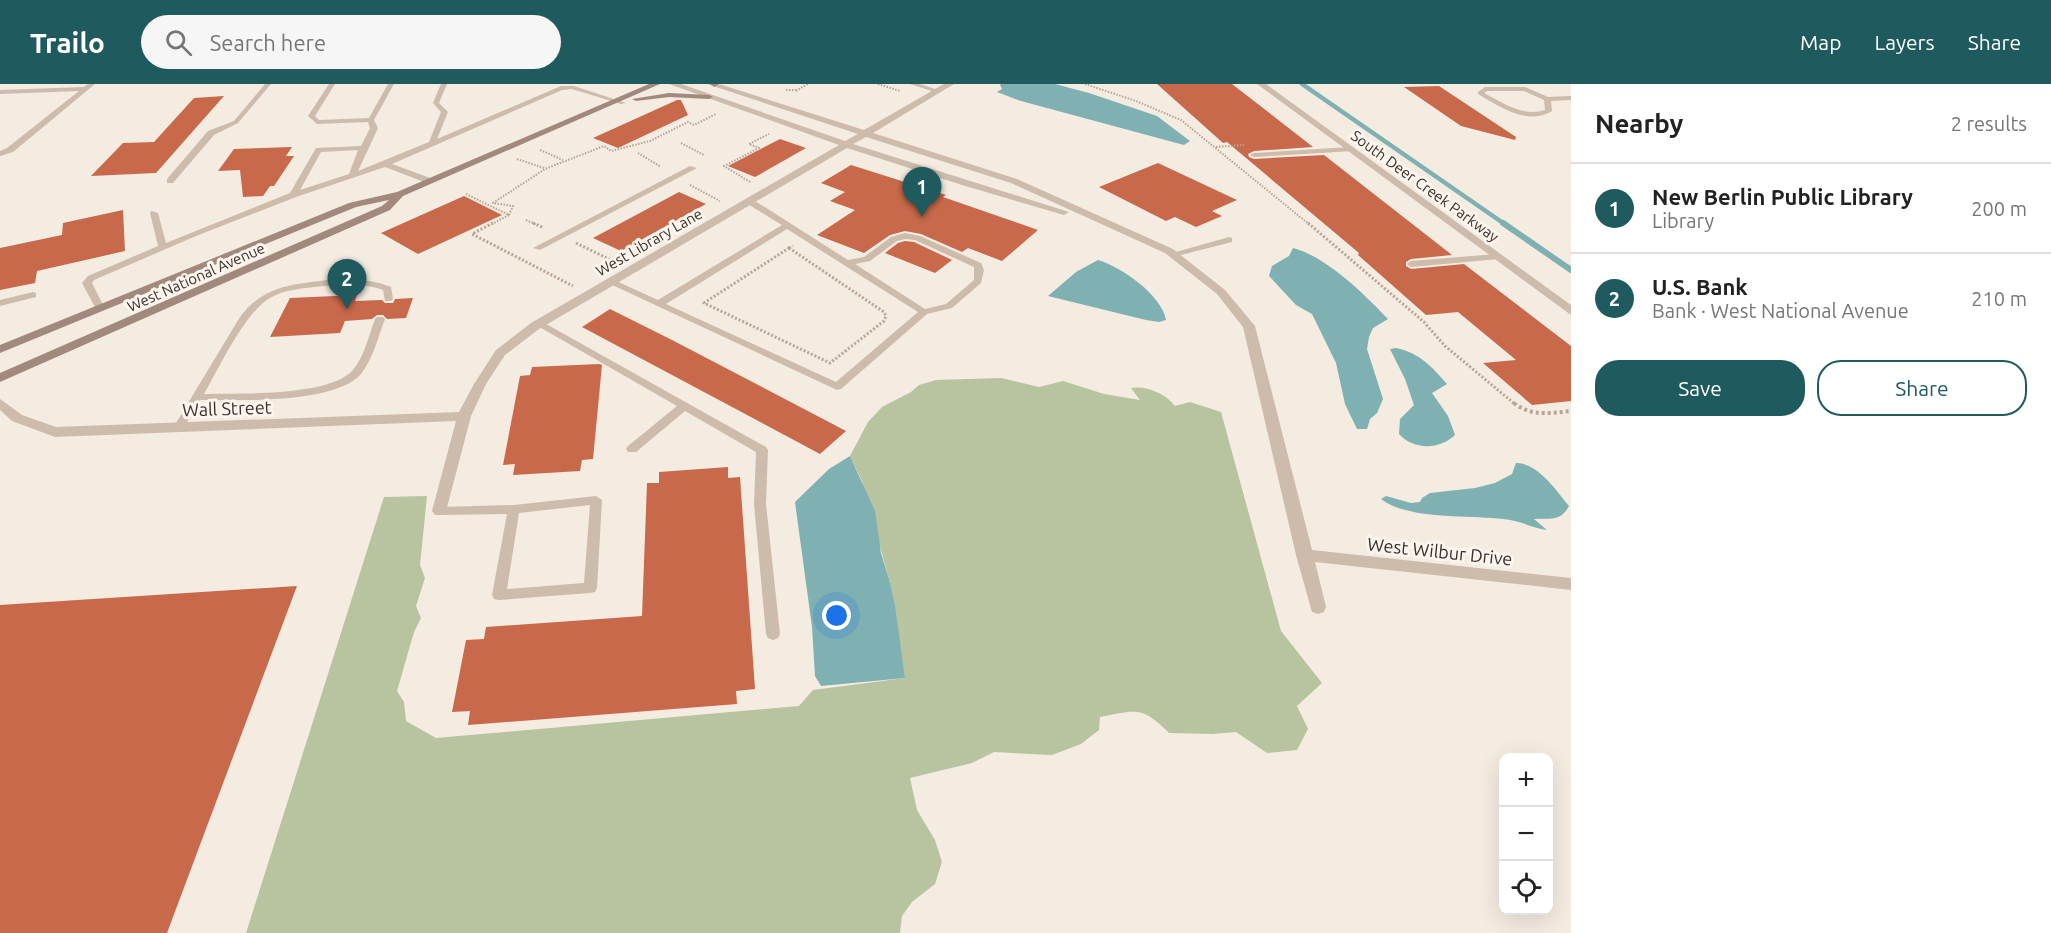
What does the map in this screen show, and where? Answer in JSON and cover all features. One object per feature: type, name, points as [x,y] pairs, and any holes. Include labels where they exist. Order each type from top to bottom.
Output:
[{"type":"main road","name":"West National Avenue","points":[[0,349],[352,205],[400,194],[430,182],[620,102],[656,84]]},
{"type":"main road","points":[[620,102],[657,95],[709,97]]},
{"type":"main road","name":"West National Avenue","points":[[0,378],[386,208],[400,194]]},
{"type":"main road","points":[[0,359],[89,319],[96,315],[99,307]]},
{"type":"street","points":[[673,84],[843,146],[993,193],[1110,224]]},
{"type":"street","points":[[713,84],[1014,181],[1173,254],[1221,292],[1249,326],[1318,607]]},
{"type":"street","name":"West Library Lane","points":[[440,511],[464,416],[480,384],[501,353],[539,323],[950,84]]},
{"type":"street","name":"South Deer Creek Parkway","points":[[1261,84],[1571,311]]},
{"type":"street","name":"Wall Street","points":[[0,403],[17,418],[55,432],[464,416]]},
{"type":"street","name":"West Wilbur Drive","points":[[1304,555],[1571,584]]},
{"type":"lane","points":[[170,181],[211,133],[236,122],[268,84]]},
{"type":"lane","points":[[332,84],[310,116],[317,122],[342,118],[371,120]]},
{"type":"lane","points":[[352,175],[374,128],[371,120],[391,84]]},
{"type":"lane","points":[[432,142],[445,112],[436,103],[444,84]]},
{"type":"lane","points":[[913,84],[938,91]]},
{"type":"lane","points":[[99,307],[87,283],[92,278],[193,234],[293,195],[385,164],[561,88],[573,86],[620,102]]},
{"type":"lane","points":[[0,92],[89,87]]},
{"type":"lane","points":[[0,154],[10,150],[89,87]]},
{"type":"lane","points":[[1547,99],[1549,111],[1538,116],[1520,113],[1480,93],[1485,89],[1525,88],[1547,99],[1571,98]]},
{"type":"lane","points":[[293,195],[319,150],[363,148]]},
{"type":"lane","points":[[1254,156],[1350,149]]},
{"type":"lane","points":[[385,164],[430,182]]},
{"type":"lane","points":[[537,248],[693,168]]},
{"type":"lane","points":[[749,201],[924,312]]},
{"type":"lane","points":[[154,213],[163,248]]},
{"type":"lane","points":[[659,304],[788,225]]},
{"type":"lane","points":[[610,282],[837,387],[924,312],[949,306],[978,281],[980,270],[978,265],[917,238],[905,236],[894,239],[867,259],[847,263]]},
{"type":"lane","points":[[1173,254],[1229,240]]},
{"type":"lane","points":[[1411,264],[1496,257]]},
{"type":"lane","points":[[178,428],[245,317],[259,301],[271,294],[324,284],[381,285],[388,289],[388,299]]},
{"type":"lane","points":[[0,303],[33,295]]},
{"type":"lane","points":[[197,397],[320,392],[342,385],[357,373],[380,319]]},
{"type":"lane","points":[[539,323],[762,450],[760,504],[772,634]]},
{"type":"lane","points":[[632,449],[684,406]]},
{"type":"lane","points":[[440,511],[514,509],[596,500],[590,588],[499,595],[514,509]]},
{"type":"path","points":[[790,93],[808,84]]},
{"type":"path","points":[[878,84],[900,90]]},
{"type":"path","points":[[1084,84],[1136,101],[1181,120],[1356,262],[1424,322],[1445,346],[1520,408],[1537,414],[1571,411]]},
{"type":"path","points":[[573,286],[472,234],[509,215],[513,206],[493,203],[562,160],[604,146],[611,151],[650,141],[688,122],[694,125],[721,112]]},
{"type":"path","points":[[752,184],[724,166],[759,148],[749,144],[775,130]]},
{"type":"path","points":[[681,142],[704,154]]},
{"type":"path","points":[[537,148],[562,160]]},
{"type":"path","points":[[638,153],[666,170]]},
{"type":"path","points":[[514,158],[545,169]]},
{"type":"path","points":[[680,190],[690,184],[720,202]]},
{"type":"path","points":[[466,194],[509,215]]},
{"type":"path","points":[[526,220],[553,232]]},
{"type":"path","points":[[568,239],[614,261]]},
{"type":"path","points":[[578,244],[588,239]]},
{"type":"path","points":[[789,240],[796,244],[789,248],[704,303],[830,363],[884,321],[886,316],[884,312],[789,248]]},
{"type":"green space","points":[[1001,378],[1039,387],[1063,381],[1104,394],[1140,400],[1131,388],[1150,389],[1161,394],[1175,406],[1190,402],[1221,412],[1281,631],[1322,683],[1297,706],[1308,729],[1297,750],[1267,753],[1236,732],[1169,733],[1145,714],[1131,712],[1100,717],[1099,730],[1081,744],[1052,755],[994,752],[972,763],[910,778],[917,810],[935,840],[942,862],[935,884],[912,902],[902,916],[900,933],[246,933],[384,497],[427,496],[420,565],[425,578],[416,606],[421,618],[414,632],[397,691],[404,702],[406,721],[436,738],[799,706],[813,690],[905,678],[889,579],[862,481],[850,456],[868,422],[882,407],[911,392],[919,385],[936,380]]},
{"type":"water","points":[[1001,84],[1055,84],[1089,93],[1157,116],[1190,141],[1184,145],[1021,101],[997,92],[1002,89]]},
{"type":"water","points":[[1293,248],[1319,259],[1332,268],[1388,319],[1373,328],[1369,337],[1367,349],[1383,399],[1377,413],[1370,419],[1367,429],[1357,429],[1345,404],[1336,363],[1312,314],[1296,305],[1269,276],[1272,266],[1289,256]]},
{"type":"water","points":[[1098,260],[1118,269],[1139,283],[1163,310],[1166,320],[1159,322],[1146,320],[1048,296],[1076,272]]},
{"type":"water","points":[[1396,348],[1419,357],[1431,366],[1447,384],[1432,393],[1448,416],[1455,435],[1449,440],[1427,446],[1412,443],[1399,434],[1400,419],[1414,405],[1405,379],[1390,349]]},
{"type":"water","points":[[850,456],[875,511],[881,553],[895,606],[905,678],[821,686],[815,676],[812,627],[795,502],[829,469]]},
{"type":"water","points":[[1516,463],[1532,467],[1539,472],[1569,506],[1558,517],[1534,519],[1547,530],[1509,520],[1423,514],[1393,506],[1381,499],[1386,496],[1411,503],[1420,502],[1430,493],[1475,488],[1495,483],[1512,474]]},
{"type":"building","points":[[1157,84],[1232,84],[1313,147],[1254,151],[1248,154],[1249,157],[1254,159],[1324,155],[1452,255],[1411,259],[1406,262],[1406,266],[1411,269],[1464,264],[1571,346],[1571,401],[1532,405],[1483,363],[1516,360],[1458,312],[1426,315],[1358,255],[1359,253],[1227,142],[1223,143]]},
{"type":"building","points":[[1439,86],[1516,137],[1515,140],[1461,126],[1404,87]]},
{"type":"building","points":[[224,96],[156,173],[91,176],[123,143],[154,142],[194,98]]},
{"type":"building","points":[[681,100],[688,115],[618,148],[593,138]]},
{"type":"building","points":[[780,139],[806,148],[755,177],[728,166]]},
{"type":"building","points":[[292,147],[286,156],[294,156],[274,186],[270,186],[263,196],[243,197],[240,170],[218,171],[234,149]]},
{"type":"building","points":[[1158,163],[1237,200],[1212,211],[1222,216],[1196,227],[1175,217],[1166,221],[1099,187]]},
{"type":"building","points":[[851,165],[946,195],[943,197],[1038,230],[1002,261],[968,248],[962,252],[921,234],[905,231],[890,235],[864,253],[817,235],[855,210],[830,201],[845,192],[821,183]]},
{"type":"building","points":[[679,192],[706,204],[621,251],[593,238]]},
{"type":"building","points":[[464,196],[502,215],[418,254],[381,233]]},
{"type":"building","points":[[123,210],[125,251],[37,271],[35,283],[0,290],[0,248],[62,235],[63,223]]},
{"type":"building","points":[[914,242],[952,260],[935,273],[885,253],[898,243]]},
{"type":"building","points":[[357,295],[355,301],[382,300],[385,303],[393,303],[395,299],[413,298],[406,318],[387,319],[383,315],[377,315],[372,319],[345,321],[340,333],[270,337],[290,298]]},
{"type":"building","points":[[610,309],[846,431],[820,454],[582,327]]},
{"type":"building","points":[[602,365],[593,459],[582,460],[580,471],[513,475],[515,464],[503,465],[520,376],[530,375],[532,367]]},
{"type":"building","points":[[728,467],[728,478],[740,477],[755,689],[736,691],[737,704],[468,725],[470,711],[452,712],[466,640],[484,639],[486,627],[642,616],[647,483],[659,483],[659,472]]},
{"type":"building","points":[[297,586],[167,933],[0,933],[0,605]]},
{"type":"waterway","points":[[1302,84],[1506,225]]},
{"type":"waterway","points":[[1503,223],[1571,270]]},
{"type":"place","name":"New Berlin Public Library","points":[[922,217]]},
{"type":"place","name":"U.S. Bank","points":[[347,309]]}]
